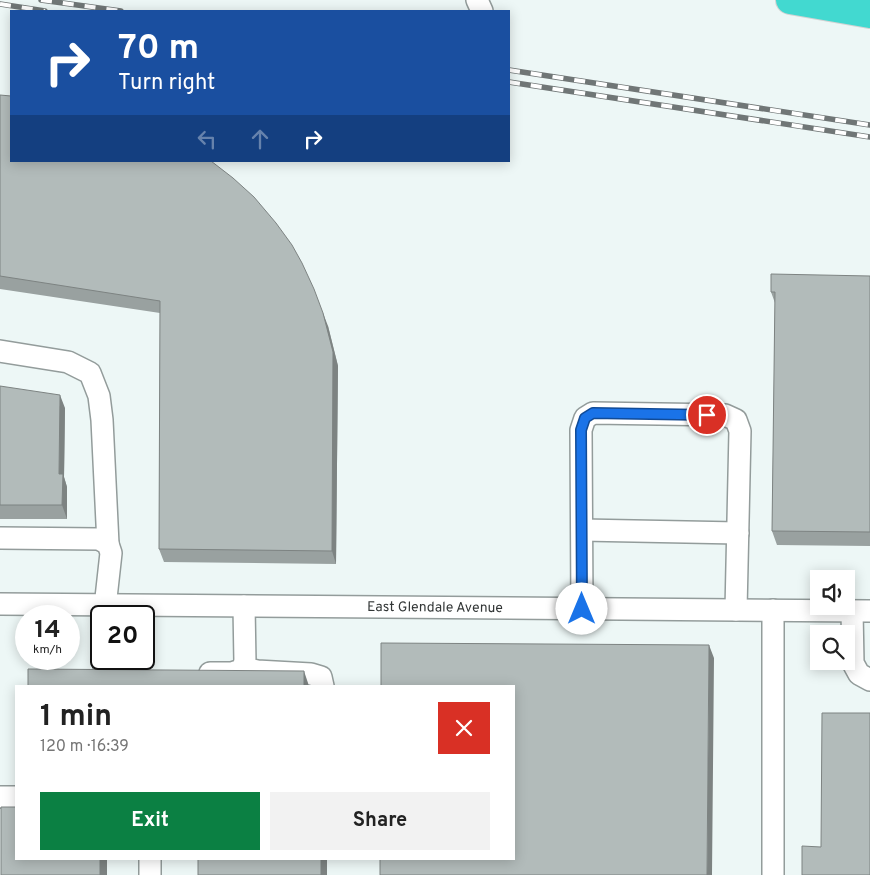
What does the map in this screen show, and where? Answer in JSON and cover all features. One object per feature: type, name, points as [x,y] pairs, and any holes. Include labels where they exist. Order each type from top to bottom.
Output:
[{"type":"highway","points":[[790,0],[870,14]]},
{"type":"street","points":[[0,351],[68,362],[90,373],[99,396],[101,412],[108,544],[111,554],[106,605]]},
{"type":"street","points":[[582,609],[581,430],[585,418],[593,413],[726,415],[736,420],[740,431],[736,610]]},
{"type":"street","points":[[582,530],[738,533]]},
{"type":"street","points":[[0,538],[99,539],[108,544]]},
{"type":"street","name":"East Glendale Avenue","points":[[0,604],[90,609]]},
{"type":"street","points":[[192,673],[232,673],[241,670],[245,662],[244,606]]},
{"type":"street","name":"East Glendale Avenue","points":[[155,609],[244,606],[861,611]]},
{"type":"street","points":[[773,610],[773,875]]},
{"type":"street","points":[[861,611],[853,663],[859,674],[870,680]]},
{"type":"street","points":[[245,662],[249,669],[257,671],[311,674],[320,677],[323,685]]},
{"type":"street","points":[[110,670],[113,672],[153,672]]},
{"type":"street","points":[[0,797],[15,797]]},
{"type":"street","points":[[150,860],[150,875]]},
{"type":"building","points":[[0,95],[10,96],[10,162],[212,162],[233,178],[254,197],[292,245],[314,289],[323,313],[333,352],[332,551],[159,549],[160,301],[0,276]]},
{"type":"building","points":[[771,274],[870,276],[870,532],[772,531],[775,292],[771,292]]},
{"type":"building","points":[[0,386],[60,395],[59,474],[63,474],[62,505],[0,505]]},
{"type":"building","points":[[381,643],[709,645],[707,875],[380,875],[380,860],[515,860],[515,685],[381,685]]},
{"type":"building","points":[[28,670],[304,671],[304,685],[28,685]]},
{"type":"building","points":[[822,713],[870,713],[870,875],[802,875],[802,846],[821,847]]},
{"type":"building","points":[[1,807],[15,807],[15,860],[100,860],[100,875],[1,875]]},
{"type":"building","points":[[198,860],[321,860],[321,875],[198,875]]},
{"type":"railway","points":[[41,0],[114,10]]},
{"type":"railway","points":[[0,4],[39,10]]},
{"type":"railway","points":[[510,70],[870,125]]},
{"type":"railway","points":[[510,82],[870,137]]},
{"type":"route","points":[[582,609],[581,430],[585,418],[593,413],[707,415]]}]
